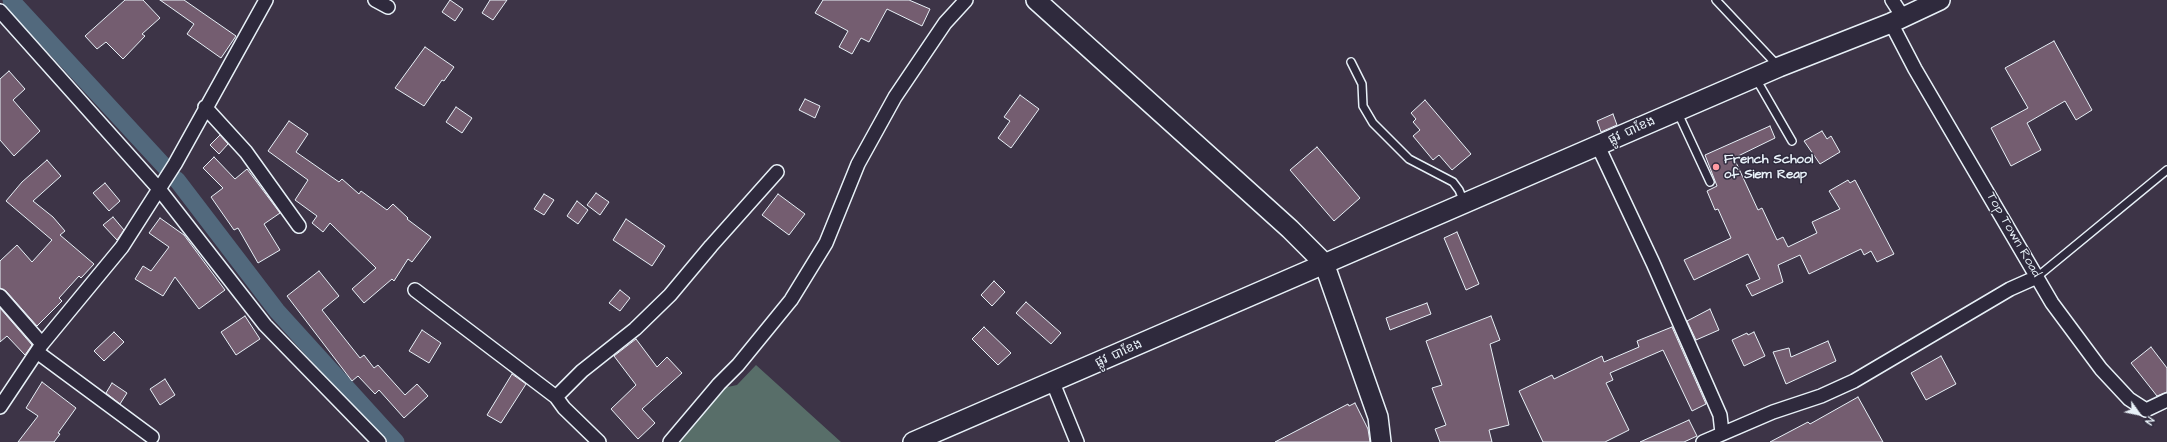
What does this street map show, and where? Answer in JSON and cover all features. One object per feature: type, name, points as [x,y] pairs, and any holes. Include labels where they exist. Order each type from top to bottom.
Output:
[{"type":"street","points":[[0,407],[40,348],[122,247],[175,164],[205,107],[266,0]]},
{"type":"street","points":[[375,0],[388,7]]},
{"type":"street","points":[[670,442],[719,384],[738,365],[791,300],[826,243],[858,164],[895,97],[945,23],[966,0]]},
{"type":"street","points":[[1037,0],[1290,229],[1324,263],[1378,417],[1382,442]]},
{"type":"street","name":"Top Town Road","points":[[1892,0],[1897,20],[1915,69],[2052,303],[2101,369],[2129,399],[2146,410],[2167,400]]},
{"type":"street","name":"ផ្លូវ បាខែង","points":[[913,442],[934,438],[1053,383],[1324,263],[1466,204],[1755,77],[1897,20],[1940,0]]},
{"type":"street","points":[[0,11],[162,184],[266,325],[379,442]]},
{"type":"street","points":[[205,107],[246,152],[299,226]]},
{"type":"street","points":[[1598,146],[1653,263],[1720,415],[1722,433]]},
{"type":"street","points":[[556,398],[582,371],[635,329],[666,299],[777,172]]},
{"type":"street","points":[[1703,442],[1722,433],[1821,396],[1854,381],[2010,289],[2037,277]]},
{"type":"street","points":[[415,290],[556,398],[598,442]]},
{"type":"street","points":[[0,296],[40,348],[152,437]]},
{"type":"street","points":[[1053,383],[1077,442]]},
{"type":"lane","points":[[1716,0],[1779,67]]},
{"type":"lane","points":[[1351,62],[1362,84],[1363,106],[1373,123],[1409,159],[1453,182],[1466,204]]},
{"type":"lane","points":[[1755,77],[1792,141]]},
{"type":"lane","points":[[1677,111],[1710,182]]},
{"type":"lane","points":[[2037,277],[2167,170]]},
{"type":"green space","points":[[756,365],[841,442],[677,442],[723,388],[737,385]]},
{"type":"building","points":[[125,0],[143,0],[160,18],[142,34],[145,36],[123,59],[106,42],[97,49],[85,36]]},
{"type":"building","points":[[160,0],[184,0],[236,36],[221,58],[187,34],[194,24]]},
{"type":"building","points":[[450,0],[463,9],[455,21],[442,12]]},
{"type":"building","points":[[490,0],[507,0],[493,20],[482,13]]},
{"type":"building","points":[[823,0],[909,0],[930,9],[922,26],[887,9],[869,42],[861,38],[852,54],[839,47],[848,31],[815,13]]},
{"type":"building","points":[[2054,41],[2092,110],[2076,120],[2065,101],[2027,123],[2041,150],[2011,166],[1991,128],[2028,108],[2005,68]]},
{"type":"building","points":[[425,47],[454,67],[444,81],[442,80],[424,106],[395,88]]},
{"type":"building","points":[[9,71],[25,89],[13,100],[40,131],[14,156],[0,140],[0,79]]},
{"type":"building","points":[[1020,95],[1039,109],[1011,148],[998,138],[1010,121],[1004,117]]},
{"type":"building","points":[[805,99],[820,106],[815,118],[799,110]]},
{"type":"building","points":[[1425,100],[1471,154],[1452,170],[1439,155],[1433,160],[1413,136],[1420,130],[1413,122],[1416,119],[1411,113]]},
{"type":"building","points":[[456,107],[472,118],[462,133],[446,122]]},
{"type":"building","points":[[1613,114],[1617,125],[1601,132],[1597,121]]},
{"type":"building","points":[[289,121],[308,134],[296,152],[339,182],[342,179],[359,194],[361,191],[387,210],[393,204],[408,218],[407,219],[431,237],[412,262],[408,259],[394,281],[392,279],[364,303],[352,289],[376,268],[330,223],[323,232],[312,223],[317,216],[295,200],[308,180],[268,151]]},
{"type":"building","points":[[1770,126],[1775,138],[1734,158],[1758,210],[1762,208],[1777,240],[1783,237],[1788,247],[1817,233],[1812,222],[1840,209],[1829,191],[1848,180],[1850,183],[1855,180],[1894,254],[1877,262],[1871,251],[1864,255],[1861,249],[1809,274],[1800,255],[1778,265],[1783,282],[1752,296],[1746,285],[1760,279],[1748,254],[1694,280],[1684,260],[1731,238],[1718,209],[1715,210],[1707,191],[1717,186],[1705,155]]},
{"type":"building","points":[[1822,131],[1827,139],[1831,136],[1840,152],[1820,164],[1804,141]]},
{"type":"building","points":[[220,135],[228,144],[219,154],[210,145]]},
{"type":"building","points":[[1317,147],[1360,198],[1334,221],[1290,170]]},
{"type":"building","points":[[214,157],[235,179],[247,169],[280,213],[264,224],[280,250],[258,263],[238,228],[234,230],[211,197],[223,188],[203,168]]},
{"type":"building","points":[[47,160],[61,176],[33,201],[53,217],[65,231],[60,235],[94,264],[81,278],[79,276],[59,298],[62,301],[37,326],[6,291],[0,288],[0,261],[17,245],[32,262],[52,240],[6,201],[22,182]]},
{"type":"building","points":[[105,183],[120,201],[109,211],[93,193]]},
{"type":"building","points":[[596,193],[609,202],[600,215],[587,205]]},
{"type":"building","points":[[544,194],[554,200],[544,215],[534,209]]},
{"type":"building","points":[[778,194],[805,214],[789,235],[762,215]]},
{"type":"building","points":[[577,201],[588,210],[578,224],[567,216]]},
{"type":"building","points":[[113,217],[124,230],[117,240],[103,225]]},
{"type":"building","points":[[160,218],[184,235],[225,290],[199,309],[175,277],[163,296],[135,279],[143,266],[151,271],[169,247],[149,233]]},
{"type":"building","points":[[626,219],[665,246],[652,266],[613,240]]},
{"type":"building","points":[[1457,232],[1479,284],[1466,290],[1444,238]]},
{"type":"building","points":[[319,271],[339,296],[322,310],[360,358],[364,355],[374,368],[378,365],[405,395],[417,384],[428,396],[404,418],[379,390],[375,394],[358,376],[352,381],[287,296]]},
{"type":"building","points":[[994,281],[1005,292],[992,306],[981,295]]},
{"type":"building","points":[[620,290],[630,298],[620,311],[609,303]]},
{"type":"building","points":[[1026,302],[1061,333],[1051,344],[1016,313]]},
{"type":"building","points":[[1427,303],[1431,314],[1390,330],[1386,318]]},
{"type":"building","points":[[0,308],[32,345],[25,355],[7,336],[0,342]]},
{"type":"building","points":[[1710,309],[1719,330],[1696,340],[1687,321]]},
{"type":"building","points":[[245,316],[260,339],[236,355],[221,332]]},
{"type":"building","points":[[1491,316],[1500,340],[1490,344],[1509,425],[1489,430],[1492,442],[1440,442],[1435,429],[1446,425],[1432,388],[1442,385],[1426,341]]},
{"type":"building","points":[[984,327],[1011,353],[998,365],[972,339]]},
{"type":"building","points":[[1672,327],[1706,404],[1692,411],[1663,350],[1610,373],[1613,380],[1606,383],[1629,430],[1605,442],[1543,442],[1519,391],[1552,375],[1554,379],[1602,356],[1604,362],[1639,347],[1637,341]]},
{"type":"building","points":[[422,330],[441,343],[429,363],[409,351]]},
{"type":"building","points":[[114,332],[124,342],[104,361],[94,351]]},
{"type":"building","points":[[1754,332],[1765,356],[1744,366],[1732,340],[1747,333],[1748,335]]},
{"type":"building","points":[[636,339],[657,367],[667,357],[682,373],[642,409],[655,423],[638,439],[611,409],[636,385],[614,356]]},
{"type":"building","points":[[1828,341],[1836,361],[1786,384],[1773,352],[1789,348],[1791,357]]},
{"type":"building","points":[[2151,347],[2167,368],[2167,392],[2157,396],[2131,363]]},
{"type":"building","points":[[1941,356],[1956,384],[1926,400],[1911,373]]},
{"type":"building","points":[[512,374],[526,384],[501,423],[487,415]]},
{"type":"building","points":[[165,379],[175,395],[160,405],[150,389]]},
{"type":"building","points":[[42,382],[76,408],[58,433],[60,434],[54,442],[18,442],[38,416],[26,408]]},
{"type":"building","points":[[112,383],[127,393],[120,404],[106,393]]},
{"type":"building","points":[[1858,397],[1883,442],[1770,442],[1808,422],[1810,424]]},
{"type":"building","points":[[1355,403],[1368,429],[1370,442],[1275,442],[1348,404],[1349,406]]},
{"type":"building","points":[[1689,420],[1697,436],[1684,442],[1640,442]]},
{"type":"waterway","points":[[11,0],[166,168]]},
{"type":"waterway","points":[[177,180],[277,311],[396,442]]},
{"type":"place","name":"French School of Siem Reap","points":[[1716,167]]}]
